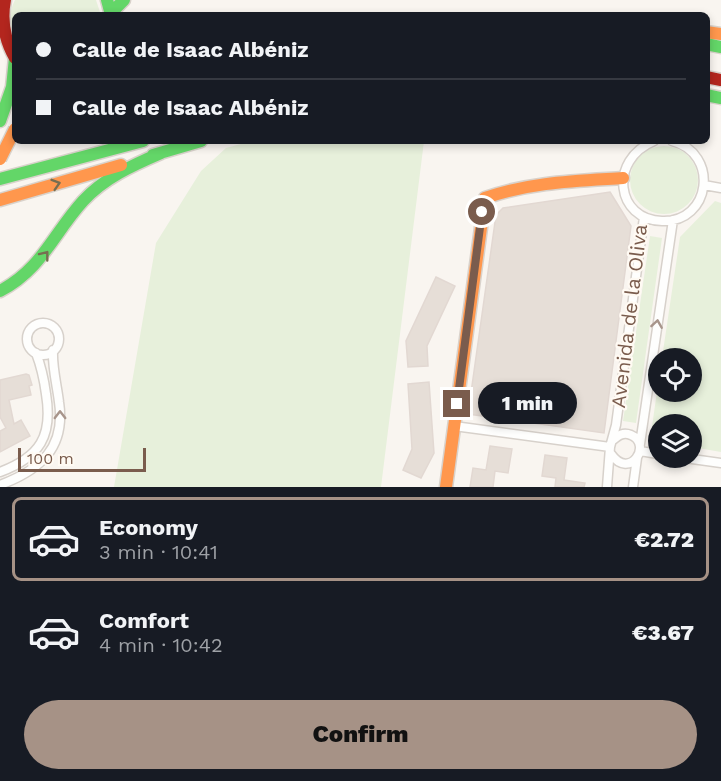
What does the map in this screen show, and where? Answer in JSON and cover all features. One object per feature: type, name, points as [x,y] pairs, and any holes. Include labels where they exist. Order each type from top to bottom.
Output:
[{"type":"main road","points":[[5,0],[0,26],[5,43],[12,54]]},
{"type":"main road","points":[[113,12],[124,0]]},
{"type":"main road","points":[[2,117],[12,87]]},
{"type":"main road","points":[[0,159],[12,135]]},
{"type":"main road","points":[[0,179],[132,144]]},
{"type":"main road","points":[[0,200],[191,144]]},
{"type":"main road","points":[[0,291],[33,270],[82,202],[96,188],[120,172],[161,153]]},
{"type":"main road","points":[[446,487],[485,198],[500,192],[549,183],[623,178]]},
{"type":"street","points":[[623,178],[632,154],[647,144]]},
{"type":"street","points":[[644,217],[663,222],[685,216],[701,197],[704,185],[699,160],[681,144]]},
{"type":"street","name":"Avenida de la Oliva","points":[[607,487],[644,217],[628,201],[623,178]]},
{"type":"street","points":[[704,185],[721,188]]},
{"type":"street","name":"Avenida de la Oliva","points":[[633,487],[673,220]]},
{"type":"street","points":[[0,472],[16,466],[32,455],[39,447],[47,429],[49,408],[42,370],[36,353],[28,345],[27,335],[33,326],[43,323],[52,327],[58,336],[53,350],[61,417],[57,438],[48,456],[39,465],[22,477],[0,485]]},
{"type":"street","points":[[36,353],[45,354],[53,350]]},
{"type":"street","points":[[454,426],[611,447]]},
{"type":"street","points":[[628,434],[635,437],[639,451],[631,463],[623,464],[615,461],[611,447],[619,435],[628,434]]},
{"type":"street","points":[[639,451],[648,452]]},
{"type":"street","points":[[702,460],[721,463]]},
{"type":"green space","points":[[15,0],[96,0],[100,12],[12,12],[12,34],[11,10]]},
{"type":"green space","points":[[241,144],[424,144],[381,487],[114,487],[156,243],[201,171],[226,148]]},
{"type":"green space","points":[[657,146],[671,146],[683,151],[693,161],[698,180],[693,199],[683,209],[671,214],[657,214],[645,209],[635,199],[630,187],[630,173],[635,161],[645,151]]},
{"type":"green space","points":[[715,201],[721,203],[721,452],[702,449],[702,414],[654,414],[655,402],[702,402],[702,348],[663,348],[680,237]]},
{"type":"green space","points":[[650,236],[662,238],[636,423],[623,421]]},
{"type":"building","points":[[610,192],[631,226],[604,433],[468,414],[496,215],[503,208]]},
{"type":"building","points":[[436,277],[455,286],[427,346],[428,366],[408,367],[406,341]]},
{"type":"building","points":[[29,375],[32,385],[29,386],[31,395],[9,400],[14,424],[21,420],[30,436],[0,452],[0,431],[6,428],[0,417],[0,380]]},
{"type":"building","points":[[429,382],[434,453],[421,478],[403,470],[412,449],[408,384]]},
{"type":"building","points":[[490,446],[512,449],[508,473],[495,471],[493,487],[470,487],[473,468],[486,470]]},
{"type":"building","points":[[545,455],[567,458],[564,480],[585,483],[584,487],[555,487],[556,478],[542,476]]},
{"type":"traffic: fast","points":[[107,0],[110,12]]},
{"type":"traffic: fast","points":[[112,12],[124,0]]},
{"type":"traffic: fast","points":[[710,45],[721,47]]},
{"type":"traffic: fast","points":[[0,121],[12,87]]},
{"type":"traffic: fast","points":[[710,96],[721,98]]},
{"type":"traffic: fast","points":[[0,179],[132,144]]},
{"type":"traffic: fast","points":[[153,155],[191,144]]},
{"type":"traffic: fast","points":[[0,291],[37,262],[73,213],[100,185],[119,173],[161,153]]},
{"type":"traffic: slow","points":[[710,33],[721,34]]},
{"type":"traffic: slow","points":[[0,159],[12,135]]},
{"type":"traffic: slow","points":[[0,200],[121,165]]},
{"type":"traffic: slow","points":[[446,487],[485,198],[536,185],[623,178]]},
{"type":"traffic: jam","points":[[5,0],[4,30],[12,52]]},
{"type":"traffic: jam","points":[[710,78],[721,80]]},
{"type":"route","points":[[457,404],[482,212]]}]
